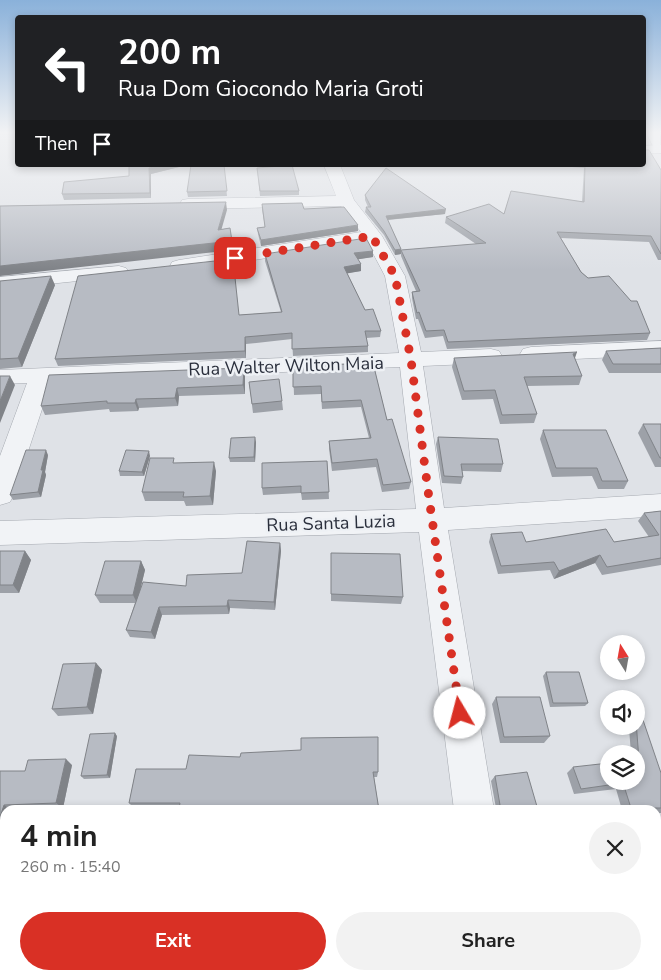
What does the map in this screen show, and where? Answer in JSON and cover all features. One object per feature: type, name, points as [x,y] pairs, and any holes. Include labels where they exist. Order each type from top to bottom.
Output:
[{"type":"street","points":[[337,178],[346,201],[372,236],[395,276],[411,360],[473,805]]},
{"type":"street","points":[[168,205],[346,201]]},
{"type":"street","points":[[156,268],[216,261],[372,236]]},
{"type":"street","points":[[0,283],[137,271]]},
{"type":"street","name":"Rua Walter Wilton Maia","points":[[0,377],[661,348]]},
{"type":"street","points":[[0,494],[41,376]]},
{"type":"street","name":"Rua Santa Luzia","points":[[0,533],[432,520],[661,505]]},
{"type":"building","points":[[110,178],[149,178],[150,193],[62,194],[64,182]]},
{"type":"building","points":[[189,178],[225,178],[227,191],[187,192]]},
{"type":"building","points":[[258,178],[295,178],[299,191],[260,191]]},
{"type":"building","points":[[378,178],[400,178],[446,209],[386,216],[401,249],[395,250],[384,231],[366,207],[371,207],[365,195]]},
{"type":"building","points":[[585,178],[661,178],[661,254],[651,236],[557,232],[581,272],[588,278],[609,276],[631,301],[637,301],[650,333],[448,342],[444,330],[426,331],[419,312],[417,313],[412,292],[420,291],[401,250],[486,243],[446,217],[489,204],[504,214],[511,191],[584,202]]},
{"type":"building","points":[[226,202],[218,230],[230,228],[232,241],[0,266],[0,206]]},
{"type":"building","points":[[302,203],[304,209],[344,207],[358,225],[261,240],[257,228],[265,227],[262,204]]},
{"type":"building","points":[[366,238],[373,251],[354,253],[361,264],[344,267],[365,310],[373,309],[381,331],[365,331],[368,346],[292,349],[292,333],[245,337],[245,351],[55,359],[78,276],[233,259],[239,315],[282,312],[265,254]]},
{"type":"building","points":[[51,276],[18,358],[0,359],[0,281]]},
{"type":"building","points":[[661,348],[661,364],[613,364],[606,351]]},
{"type":"building","points":[[577,352],[573,354],[582,376],[524,377],[537,414],[502,415],[495,390],[464,391],[454,358]]},
{"type":"building","points":[[373,363],[387,420],[392,419],[411,482],[383,485],[377,459],[332,463],[329,441],[371,438],[361,400],[322,402],[321,386],[293,387],[293,366]]},
{"type":"building","points":[[244,368],[243,385],[177,388],[175,398],[136,399],[135,403],[107,403],[107,401],[41,406],[49,375]]},
{"type":"building","points":[[0,376],[10,376],[0,401]]},
{"type":"building","points":[[279,379],[282,401],[252,404],[249,382]]},
{"type":"building","points":[[643,424],[661,424],[661,458],[660,458]]},
{"type":"building","points":[[543,430],[606,430],[628,481],[602,481],[597,468],[556,468]]},
{"type":"building","points":[[255,437],[254,457],[229,458],[231,438]]},
{"type":"building","points":[[438,437],[498,439],[503,464],[461,464],[463,477],[444,476]]},
{"type":"building","points":[[26,450],[46,450],[38,492],[10,495]]},
{"type":"building","points":[[126,450],[149,451],[142,472],[119,471]]},
{"type":"building","points":[[150,458],[174,458],[173,463],[214,462],[210,496],[183,497],[184,492],[142,492]]},
{"type":"building","points":[[327,461],[329,492],[301,493],[301,486],[262,488],[262,463]]},
{"type":"building","points":[[661,511],[661,558],[607,567],[600,555],[559,571],[554,562],[501,566],[491,534],[522,532],[526,542],[606,529],[614,542],[659,535],[644,513]]},
{"type":"building","points":[[247,541],[280,543],[274,602],[228,600],[227,606],[159,607],[151,632],[126,630],[143,582],[186,586],[187,575],[242,573]]},
{"type":"building","points":[[0,551],[25,551],[13,585],[0,585]]},
{"type":"building","points":[[331,553],[400,554],[403,597],[331,594]]},
{"type":"building","points":[[105,561],[141,561],[133,595],[95,595]]},
{"type":"building","points":[[96,663],[87,707],[52,709],[63,664]]},
{"type":"building","points":[[546,672],[579,672],[588,703],[553,703]]},
{"type":"building","points":[[496,697],[540,697],[550,736],[504,737]]},
{"type":"building","points":[[645,726],[661,773],[661,805],[630,805],[625,790],[645,790],[645,745],[638,745],[637,735],[645,735]]},
{"type":"building","points":[[115,733],[107,775],[81,776],[90,734]]},
{"type":"building","points":[[378,737],[378,772],[373,772],[378,805],[180,805],[180,803],[129,803],[136,769],[186,769],[189,755],[240,757],[241,753],[301,750],[301,738]]},
{"type":"building","points":[[66,759],[56,803],[0,805],[0,771],[25,771],[28,760]]},
{"type":"building","points":[[600,764],[600,786],[581,789],[573,767]]},
{"type":"building","points":[[527,772],[537,805],[500,805],[495,776]]},
{"type":"route","points":[[235,258],[372,236],[395,276],[411,360],[460,713]]}]
